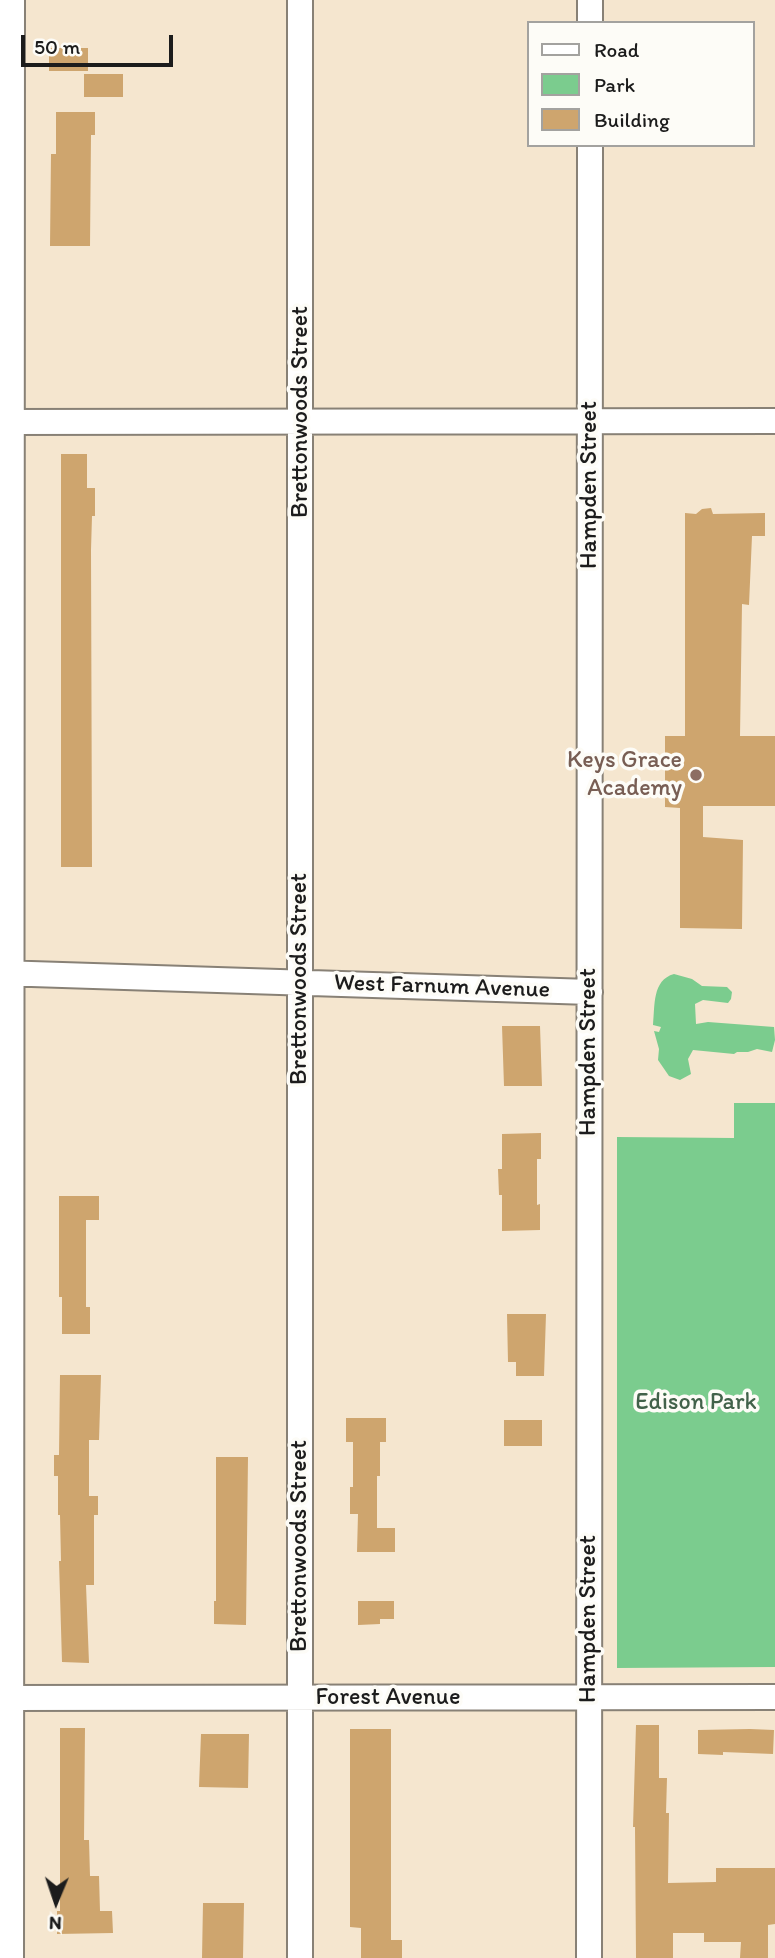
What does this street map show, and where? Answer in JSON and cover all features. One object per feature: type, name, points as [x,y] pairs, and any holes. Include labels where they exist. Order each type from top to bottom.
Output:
[{"type":"street","points":[[11,1958],[6,1698],[6,422],[12,0]]},
{"type":"street","name":"Brettonwoods Street","points":[[300,0],[300,1958]]},
{"type":"street","points":[[590,0],[590,21]]},
{"type":"street","name":"Hampden Street","points":[[589,1958],[590,147]]},
{"type":"street","points":[[6,422],[775,421]]},
{"type":"street","name":"West Farnum Avenue","points":[[6,973],[590,992]]},
{"type":"street","name":"Forest Avenue","points":[[6,1698],[775,1697]]},
{"type":"green space","points":[[674,974],[692,979],[702,986],[727,987],[732,992],[728,1003],[703,1000],[695,1004],[696,1024],[708,1022],[774,1027],[772,1052],[757,1049],[734,1054],[693,1050],[688,1059],[691,1074],[680,1080],[669,1076],[658,1060],[659,1049],[654,1031],[659,1032],[661,1027],[653,1025],[658,988],[667,977]]},
{"type":"green space","name":"Edison Park","points":[[734,1103],[775,1103],[775,1667],[617,1668],[617,1137],[734,1138]]},
{"type":"building","points":[[49,48],[88,48],[88,71],[49,71]]},
{"type":"building","points":[[84,74],[123,74],[123,97],[84,97]]},
{"type":"building","points":[[56,112],[95,112],[95,135],[91,135],[90,246],[50,246],[51,154],[56,154]]},
{"type":"building","points":[[61,454],[87,454],[87,488],[95,488],[91,550],[92,867],[61,867]]},
{"type":"building","points":[[711,508],[713,514],[765,513],[765,536],[752,536],[749,605],[742,604],[740,736],[775,736],[775,806],[703,806],[703,837],[743,840],[742,929],[680,928],[680,808],[665,807],[665,736],[685,736],[685,513],[696,514],[702,509]]},
{"type":"building","points":[[502,1026],[540,1026],[542,1086],[504,1086]]},
{"type":"building","points":[[541,1133],[541,1159],[537,1159],[540,1230],[502,1231],[502,1195],[499,1195],[498,1169],[502,1169],[502,1134]]},
{"type":"building","points":[[59,1196],[99,1196],[99,1220],[86,1220],[86,1307],[90,1307],[90,1334],[62,1334],[62,1297],[59,1297]]},
{"type":"building","points":[[507,1314],[546,1314],[544,1376],[516,1376],[516,1362],[508,1362]]},
{"type":"building","points":[[60,1375],[101,1375],[99,1440],[89,1440],[89,1496],[98,1496],[98,1515],[94,1515],[94,1585],[86,1585],[89,1663],[62,1662],[60,1515],[58,1476],[54,1476],[54,1455],[59,1455]]},
{"type":"building","points":[[346,1418],[386,1418],[386,1442],[380,1442],[380,1476],[377,1476],[377,1528],[395,1528],[395,1552],[357,1552],[358,1514],[350,1514],[353,1442],[346,1442]]},
{"type":"building","points":[[504,1420],[542,1420],[542,1446],[504,1446]]},
{"type":"building","points":[[216,1457],[248,1457],[246,1625],[214,1624]]},
{"type":"building","points":[[358,1601],[394,1601],[394,1619],[380,1619],[380,1624],[358,1625]]},
{"type":"building","points":[[636,1725],[659,1725],[659,1778],[667,1778],[666,1813],[669,1813],[668,1883],[716,1882],[716,1868],[775,1868],[775,1924],[768,1925],[768,1958],[740,1958],[741,1942],[704,1942],[704,1933],[673,1933],[673,1958],[636,1958],[633,1827]]},
{"type":"building","points":[[60,1728],[85,1728],[84,1840],[89,1840],[90,1876],[99,1876],[100,1911],[112,1911],[113,1933],[57,1934],[57,1911],[60,1911]]},
{"type":"building","points":[[350,1729],[391,1729],[391,1940],[402,1940],[402,1958],[361,1958],[361,1928],[350,1927]]},
{"type":"building","points":[[698,1730],[774,1730],[773,1754],[698,1754]]},
{"type":"building","points":[[201,1734],[249,1734],[248,1788],[199,1787]]},
{"type":"building","points":[[203,1903],[244,1903],[243,1958],[202,1958]]},
{"type":"place","name":"Keys Grace Academy","points":[[696,775]]}]
